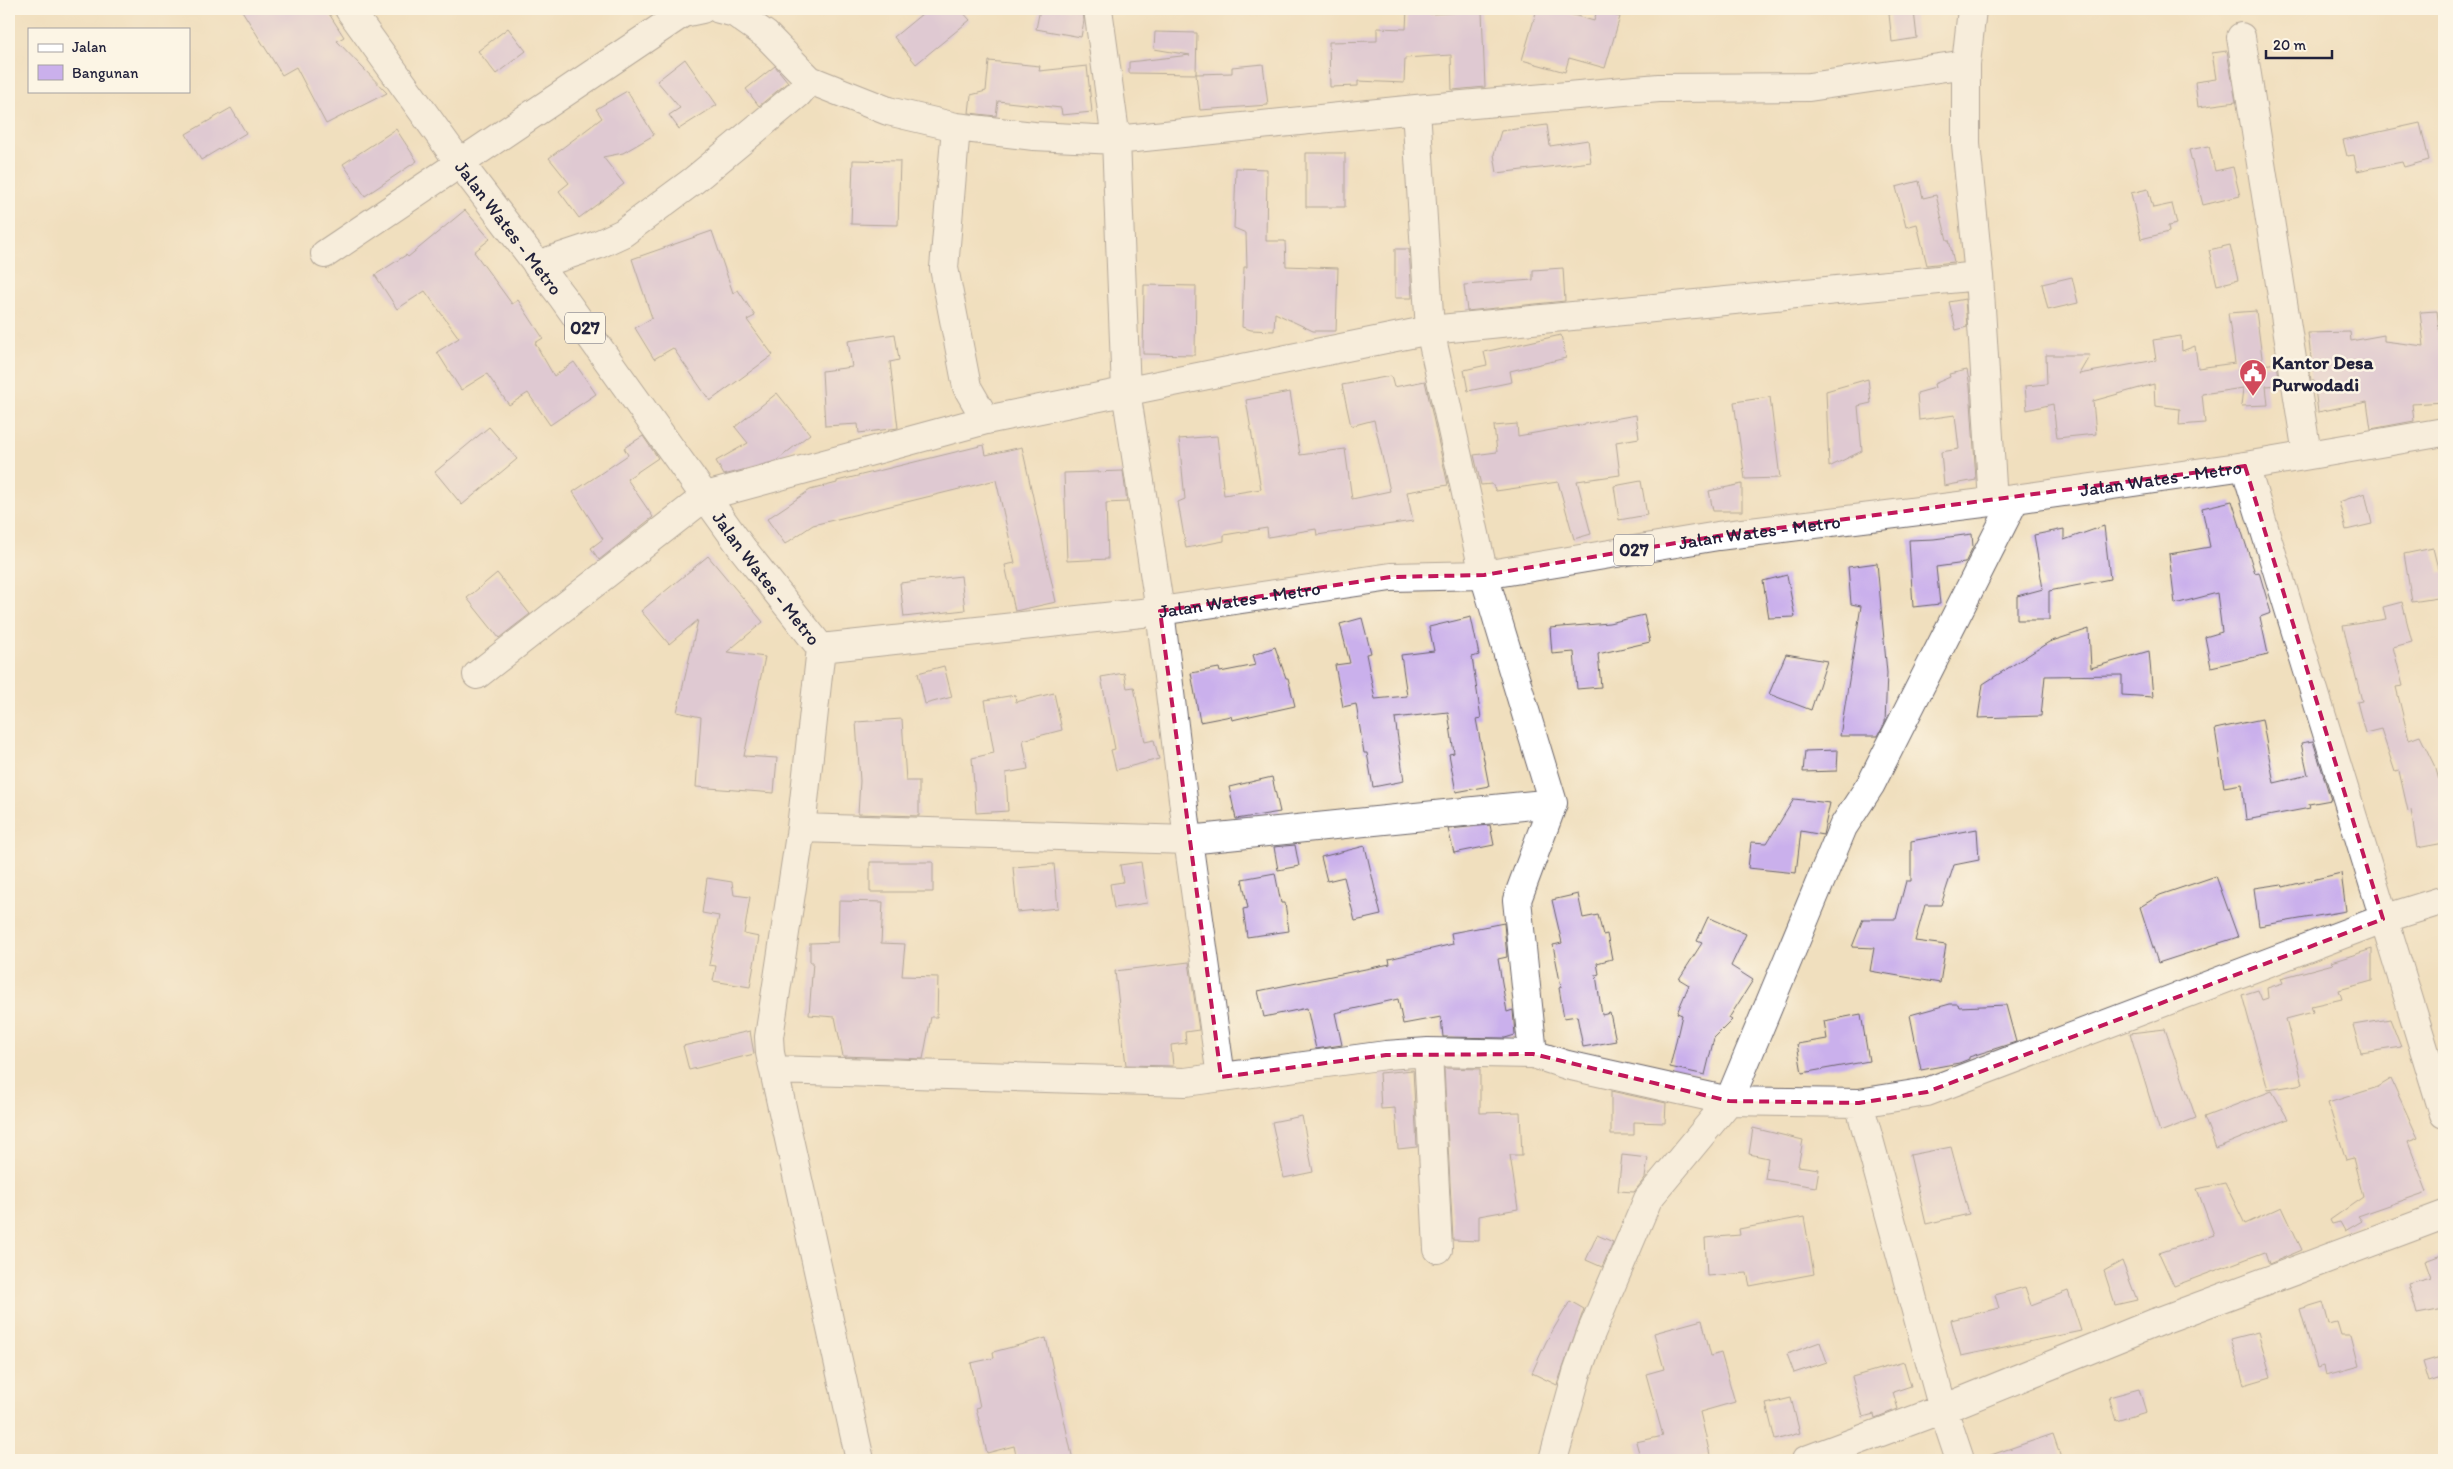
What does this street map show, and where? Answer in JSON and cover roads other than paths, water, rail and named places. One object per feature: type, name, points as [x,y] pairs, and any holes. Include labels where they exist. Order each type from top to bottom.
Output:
[{"type":"street","name":"Jalan Wates - Metro","points":[[349,9],[459,162],[538,264],[742,548],[821,648],[1160,611],[1391,577],[1484,575],[1718,536],[2004,501],[2245,466],[2444,432]]},
{"type":"street","points":[[325,254],[459,162],[684,13],[702,9]]},
{"type":"street","points":[[719,9],[735,13],[766,35],[810,80],[888,111],[956,127],[1034,136],[1116,140],[1416,109],[1659,88],[1809,87],[1966,64]]},
{"type":"street","points":[[1098,9],[1116,140],[1126,390],[1160,611],[1188,840],[1222,1077]]},
{"type":"street","points":[[1553,1460],[1576,1373],[1590,1333],[1648,1199],[1729,1101],[1843,827],[1870,784],[2004,501],[1966,144],[1966,64],[1972,9]]},
{"type":"street","points":[[2241,37],[2307,454]]},
{"type":"street","points":[[538,264],[597,245],[623,233],[693,182],[798,94],[810,80]]},
{"type":"street","points":[[1416,109],[1430,330],[1484,575],[1553,803],[1517,900],[1533,1054]]},
{"type":"street","points":[[956,127],[944,268],[966,387],[986,420]]},
{"type":"street","points":[[477,675],[706,496],[986,420],[1126,390],[1430,330],[1979,276]]},
{"type":"street","points":[[2245,466],[2444,1114]]},
{"type":"street","points":[[821,648],[801,828],[769,1037],[770,1053],[860,1460]]},
{"type":"street","points":[[801,828],[1188,840],[1553,803]]},
{"type":"street","points":[[774,1070],[1185,1082],[1428,1052],[1533,1054],[1567,1065],[1729,1101],[1859,1103],[1927,1092],[2383,919],[2444,900]]},
{"type":"street","points":[[1428,1052],[1438,1248]]},
{"type":"street","points":[[1859,1103],[1943,1408],[1960,1460]]},
{"type":"street","points":[[1806,1460],[1943,1408],[2157,1322],[2444,1215]]},
{"type":"place","name":"Kantor Desa Purwodadi","points":[[2253,397]]}]
